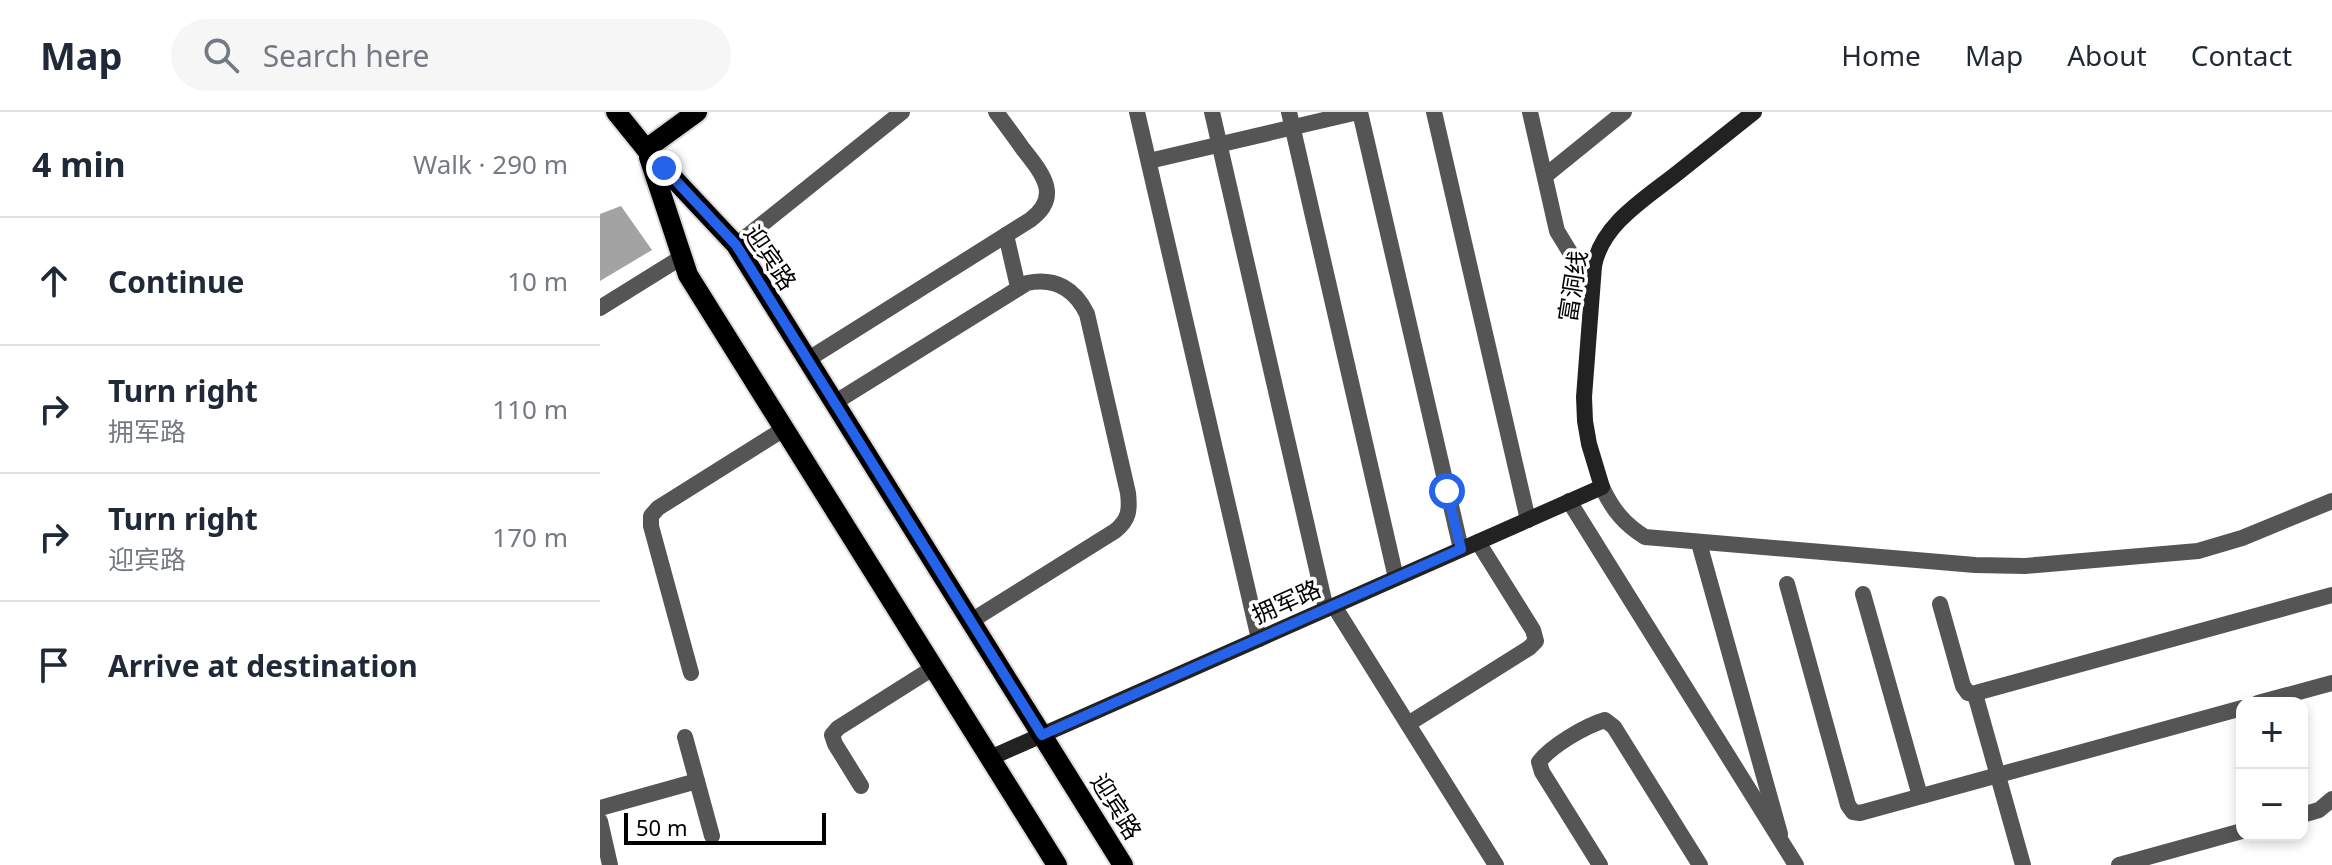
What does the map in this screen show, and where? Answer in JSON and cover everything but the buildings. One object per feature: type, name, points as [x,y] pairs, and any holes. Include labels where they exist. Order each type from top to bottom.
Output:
[{"type":"main road","name":"迎宾路","points":[[616,112],[646,149],[736,245],[1123,865]]},
{"type":"main road","points":[[697,112],[646,149],[688,275],[1057,865]]},
{"type":"main road","name":"富洞线","points":[[1602,487],[1585,421],[1584,397],[1594,266],[1602,244],[1628,213],[1754,112]]},
{"type":"main road","name":"拥军路","points":[[990,758],[1602,487]]},
{"type":"street","points":[[736,245],[902,112]]},
{"type":"street","points":[[807,360],[1006,235],[1044,207],[1047,189],[1040,171],[996,112]]},
{"type":"street","points":[[1137,112],[1259,639]]},
{"type":"street","points":[[1212,112],[1330,607],[1496,865]]},
{"type":"street","points":[[1149,161],[1220,145],[1290,120],[1359,112],[1461,549]]},
{"type":"street","points":[[1434,112],[1528,520]]},
{"type":"street","points":[[1530,112],[1557,231],[1571,254],[1594,266]]},
{"type":"street","points":[[1545,176],[1624,112]]},
{"type":"street","points":[[1290,120],[1396,578]]},
{"type":"street","points":[[1006,235],[1018,287]]},
{"type":"street","points":[[600,308],[682,257]]},
{"type":"street","points":[[834,403],[1018,287],[1037,281],[1058,283],[1083,304],[1128,493],[1128,516],[1115,531],[971,621]]},
{"type":"street","points":[[691,673],[651,526],[651,516],[658,508],[784,429]]},
{"type":"street","points":[[1602,487],[1618,515],[1630,528],[1645,537],[1975,565],[2025,566],[2198,551],[2242,538],[2332,501]]},
{"type":"street","points":[[1569,501],[1796,865]]},
{"type":"street","points":[[1408,724],[1536,641],[1533,630],[1478,542]]},
{"type":"street","points":[[1699,543],[1782,842]]},
{"type":"street","points":[[1787,584],[1853,812],[1860,813],[2236,710]]},
{"type":"street","points":[[1863,594],[1920,796]]},
{"type":"street","points":[[1940,604],[1963,686],[1968,693],[1975,694],[2332,595]]},
{"type":"street","points":[[861,786],[832,735],[838,728],[933,668]]},
{"type":"street","points":[[2280,697],[2332,683]]},
{"type":"street","points":[[1975,694],[2023,865]]},
{"type":"street","points":[[1600,865],[1542,772],[1539,762],[1545,754],[1605,720],[1614,727],[1700,865]]},
{"type":"street","points":[[685,737],[712,836]]},
{"type":"street","points":[[600,808],[697,781]]},
{"type":"street","points":[[2308,813],[2319,810],[2332,799]]},
{"type":"street","points":[[600,821],[610,865]]},
{"type":"street","points":[[2125,864],[2236,833]]},
{"type":"shaded area","points":[[621,206],[652,250],[600,281],[600,214]]},
{"type":"route","points":[[664,168],[736,245],[1042,735],[1461,549],[1447,491]]}]
